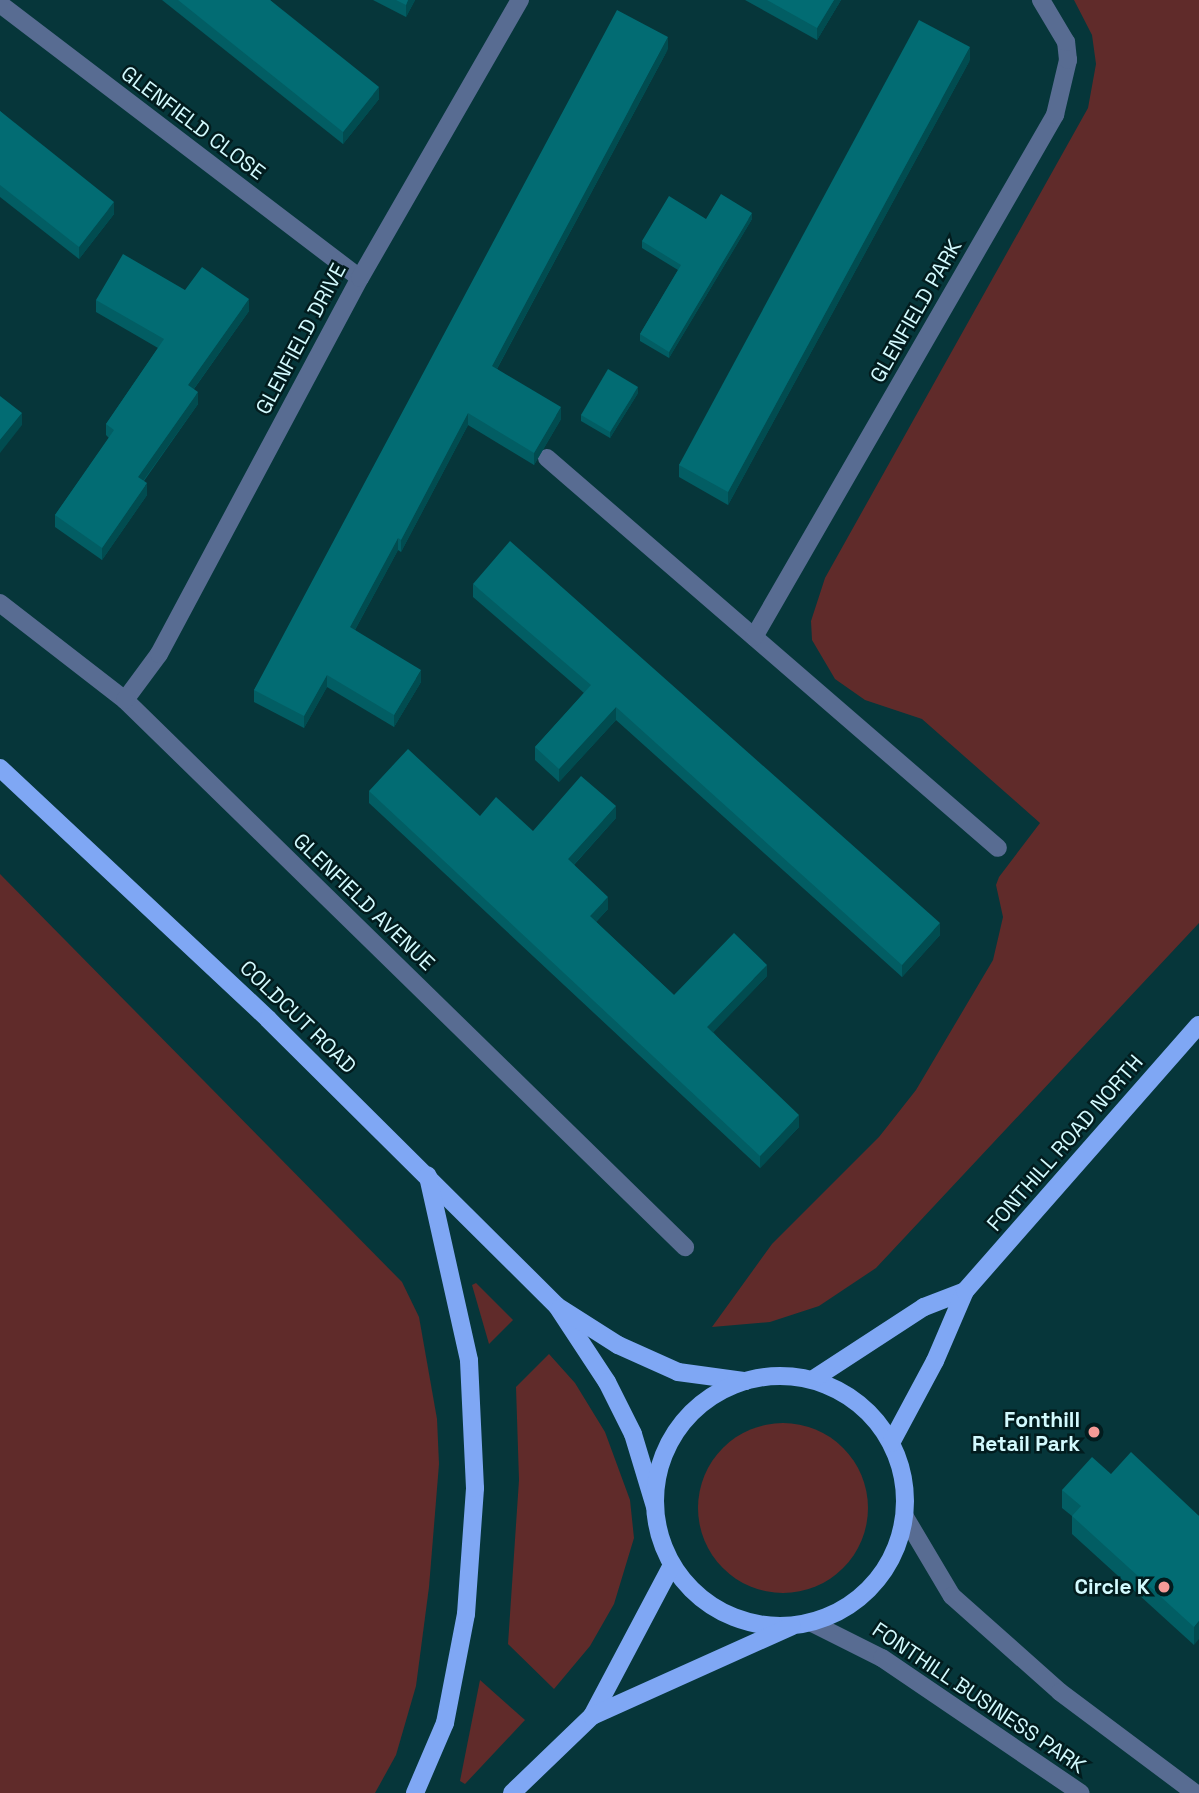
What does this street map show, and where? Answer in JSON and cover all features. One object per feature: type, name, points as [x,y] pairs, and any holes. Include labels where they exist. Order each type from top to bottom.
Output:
[{"type":"main road","name":"COLDCUT ROAD","points":[[0,768],[268,1019],[557,1306]]},
{"type":"main road","name":"FONTHILL ROAD NORTH","points":[[891,1443],[935,1361],[965,1291],[1199,1026]]},
{"type":"main road","points":[[415,1793],[445,1723],[466,1614],[475,1488],[469,1360],[428,1176]]},
{"type":"main road","name":"FONTHILL ROAD NORTH","points":[[815,1378],[924,1307],[965,1291]]},
{"type":"main road","points":[[557,1306],[618,1345],[678,1372],[745,1381],[815,1378],[842,1388],[891,1443],[901,1470],[905,1517],[893,1556],[879,1579],[849,1606],[592,1716]]},
{"type":"main road","points":[[557,1306],[607,1382],[633,1434],[655,1507],[659,1534],[672,1566],[693,1590],[720,1611],[748,1622],[804,1624]]},
{"type":"main road","points":[[655,1507],[662,1460],[680,1425],[708,1399],[745,1381]]},
{"type":"main road","points":[[512,1793],[592,1716],[672,1566]]},
{"type":"street","name":"GLENFIELD DRIVE","points":[[125,700],[159,654],[360,278],[520,0]]},
{"type":"street","name":"GLENFIELD PARK","points":[[754,637],[1055,115],[1068,60],[1066,42],[1041,0]]},
{"type":"street","name":"GLENFIELD CLOSE","points":[[0,4],[360,278]]},
{"type":"street","points":[[547,458],[998,848]]},
{"type":"street","name":"GLENFIELD AVENUE","points":[[0,603],[125,700],[685,1247]]},
{"type":"street","points":[[905,1517],[952,1596],[1060,1692],[1195,1793]]},
{"type":"street","name":"FONTHILL BUSINESS PARK","points":[[804,1624],[882,1658],[1081,1793]]},
{"type":"shaded area","points":[[1074,0],[1199,0],[1199,923],[876,1268],[819,1306],[770,1322],[712,1327],[772,1244],[879,1137],[916,1090],[993,960],[1003,917],[996,885],[999,877],[1040,823],[922,719],[865,700],[835,679],[812,640],[811,621],[825,578],[1088,108],[1096,64],[1092,35]]},
{"type":"shaded area","points":[[0,874],[402,1282],[419,1317],[437,1419],[439,1464],[429,1587],[416,1686],[396,1755],[375,1793],[0,1793]]},
{"type":"shaded area","points":[[476,1283],[513,1320],[489,1344],[472,1285]]},
{"type":"shaded area","points":[[549,1354],[575,1383],[605,1432],[630,1500],[634,1538],[614,1604],[590,1646],[554,1689],[508,1644],[519,1480],[516,1387]]},
{"type":"shaded area","points":[[783,1423],[816,1429],[843,1448],[862,1475],[868,1508],[862,1541],[843,1568],[816,1587],[783,1593],[750,1587],[723,1568],[704,1541],[698,1508],[704,1475],[723,1448],[750,1429]]},
{"type":"shaded area","points":[[480,1680],[525,1720],[465,1784],[460,1781]]},
{"type":"building","points":[[178,0],[270,0],[379,87],[343,132]]},
{"type":"building","points":[[767,0],[834,0],[817,28]]},
{"type":"building","points":[[617,10],[668,37],[492,366],[561,407],[534,453],[468,413],[401,540],[398,538],[350,627],[421,670],[394,715],[327,675],[304,716],[254,690]]},
{"type":"building","points":[[919,20],[970,47],[728,492],[679,465]]},
{"type":"building","points":[[0,111],[114,202],[79,247],[0,185]]},
{"type":"building","points":[[721,194],[752,213],[669,352],[640,334],[681,265],[642,241],[669,196],[706,219]]},
{"type":"building","points":[[123,254],[185,290],[202,267],[249,299],[188,385],[198,392],[138,477],[147,483],[102,548],[55,515],[114,430],[106,424],[164,339],[96,300]]},
{"type":"building","points":[[608,369],[638,387],[610,432],[581,415]]},
{"type":"building","points":[[0,396],[22,413],[0,440]]},
{"type":"building","points":[[510,541],[940,923],[902,965],[616,707],[559,769],[535,747],[591,685],[473,584]]},
{"type":"building","points":[[408,749],[480,816],[496,797],[533,831],[581,776],[616,806],[568,859],[608,897],[590,916],[674,995],[734,933],[767,965],[707,1027],[799,1115],[760,1156],[369,791]]},
{"type":"building","name":"Circle K","points":[[1131,1452],[1199,1516],[1199,1621],[1194,1627],[1072,1516],[1081,1506],[1062,1490],[1092,1457],[1111,1474]]},
{"type":"place","name":"Fonthill Retail Park","points":[[1094,1432]]},
{"type":"place","name":"Circle K","points":[[1164,1587]]}]
